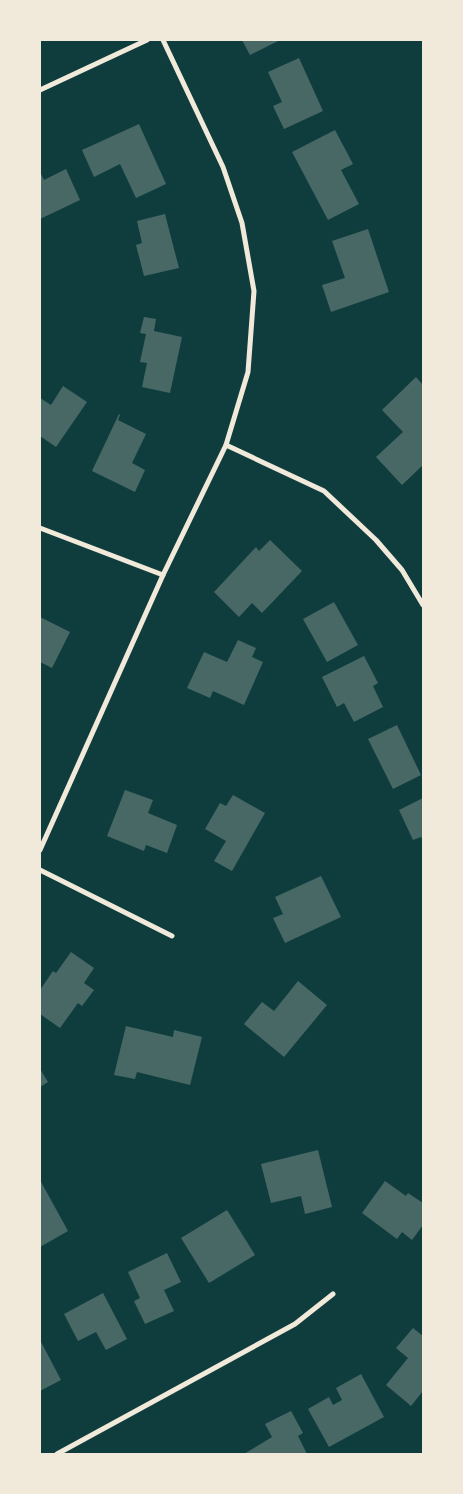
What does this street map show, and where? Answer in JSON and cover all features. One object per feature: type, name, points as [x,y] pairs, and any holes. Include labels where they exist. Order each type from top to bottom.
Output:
[{"type":"street","points":[[40,90],[147,40]]},
{"type":"street","points":[[40,850],[163,575],[226,445],[248,372],[254,291],[242,223],[223,167],[163,40]]},
{"type":"street","points":[[226,445],[324,491],[376,540],[402,570],[423,605]]},
{"type":"street","points":[[40,528],[163,575]]},
{"type":"street","points":[[40,870],[172,936]]},
{"type":"street","points":[[57,1454],[295,1324],[333,1294]]},
{"type":"building","points":[[242,40],[280,40],[250,55]]},
{"type":"building","points":[[299,58],[323,111],[284,129],[273,106],[282,102],[268,72]]},
{"type":"building","points":[[139,124],[166,184],[136,198],[120,164],[94,177],[82,150]]},
{"type":"building","points":[[335,130],[353,164],[341,170],[359,204],[328,220],[292,152]]},
{"type":"building","points":[[66,169],[80,200],[40,219],[40,172],[44,180]]},
{"type":"building","points":[[165,214],[179,268],[144,276],[136,245],[142,243],[137,221]]},
{"type":"building","points":[[368,229],[389,292],[331,312],[322,285],[345,278],[332,241]]},
{"type":"building","points":[[144,317],[156,319],[154,331],[182,337],[170,393],[142,387],[147,363],[140,362],[146,334],[140,333]]},
{"type":"building","points":[[416,377],[423,385],[423,465],[402,485],[376,457],[403,432],[382,410]]},
{"type":"building","points":[[63,386],[87,402],[56,447],[40,436],[40,398],[51,405]]},
{"type":"building","points":[[119,414],[118,420],[146,434],[132,463],[145,470],[135,492],[92,471]]},
{"type":"building","points":[[270,540],[302,571],[262,613],[252,603],[239,617],[214,592],[256,547],[259,551]]},
{"type":"building","points":[[334,602],[358,645],[327,662],[303,619]]},
{"type":"building","points":[[40,617],[70,632],[52,668],[40,662]]},
{"type":"building","points":[[238,640],[256,648],[252,657],[263,662],[244,705],[213,691],[210,698],[187,688],[204,652],[227,662]]},
{"type":"building","points":[[364,656],[378,683],[373,686],[383,707],[354,722],[344,703],[337,707],[322,677]]},
{"type":"building","points":[[397,725],[421,775],[393,789],[368,739]]},
{"type":"building","points":[[125,790],[153,800],[148,813],[177,825],[167,853],[146,845],[144,851],[107,836]]},
{"type":"building","points":[[233,795],[265,813],[232,871],[214,861],[226,841],[205,829],[220,803],[226,806]]},
{"type":"building","points":[[423,798],[423,841],[421,837],[413,840],[399,810]]},
{"type":"building","points":[[321,876],[341,917],[285,943],[273,918],[283,914],[275,897]]},
{"type":"building","points":[[71,952],[94,968],[84,983],[94,990],[82,1006],[78,1003],[60,1028],[40,1014],[40,990],[53,971],[56,973]]},
{"type":"building","points":[[298,981],[327,1005],[284,1057],[244,1024],[262,1002],[274,1011]]},
{"type":"building","points":[[126,1026],[173,1037],[174,1030],[202,1037],[190,1085],[137,1072],[135,1079],[114,1075]]},
{"type":"building","points":[[40,1069],[48,1082],[40,1087]]},
{"type":"building","points":[[318,1150],[332,1207],[305,1214],[301,1196],[271,1203],[261,1164]]},
{"type":"building","points":[[40,1180],[68,1231],[40,1247]]},
{"type":"building","points":[[385,1181],[406,1196],[408,1193],[423,1203],[423,1225],[412,1240],[402,1232],[397,1239],[362,1213]]},
{"type":"building","points":[[227,1210],[255,1255],[209,1283],[181,1238]]},
{"type":"building","points":[[167,1253],[181,1282],[164,1290],[174,1311],[145,1324],[134,1301],[140,1298],[128,1272]]},
{"type":"building","points":[[103,1293],[127,1339],[106,1350],[96,1332],[78,1341],[64,1314]]},
{"type":"building","points":[[413,1328],[423,1336],[423,1391],[411,1406],[386,1385],[408,1358],[396,1348]]},
{"type":"building","points":[[40,1340],[61,1380],[40,1391]]},
{"type":"building","points":[[361,1374],[384,1417],[329,1447],[308,1409],[329,1397],[333,1405],[342,1400],[336,1388]]},
{"type":"building","points":[[291,1411],[303,1433],[298,1436],[307,1454],[244,1454],[272,1437],[265,1424]]}]
